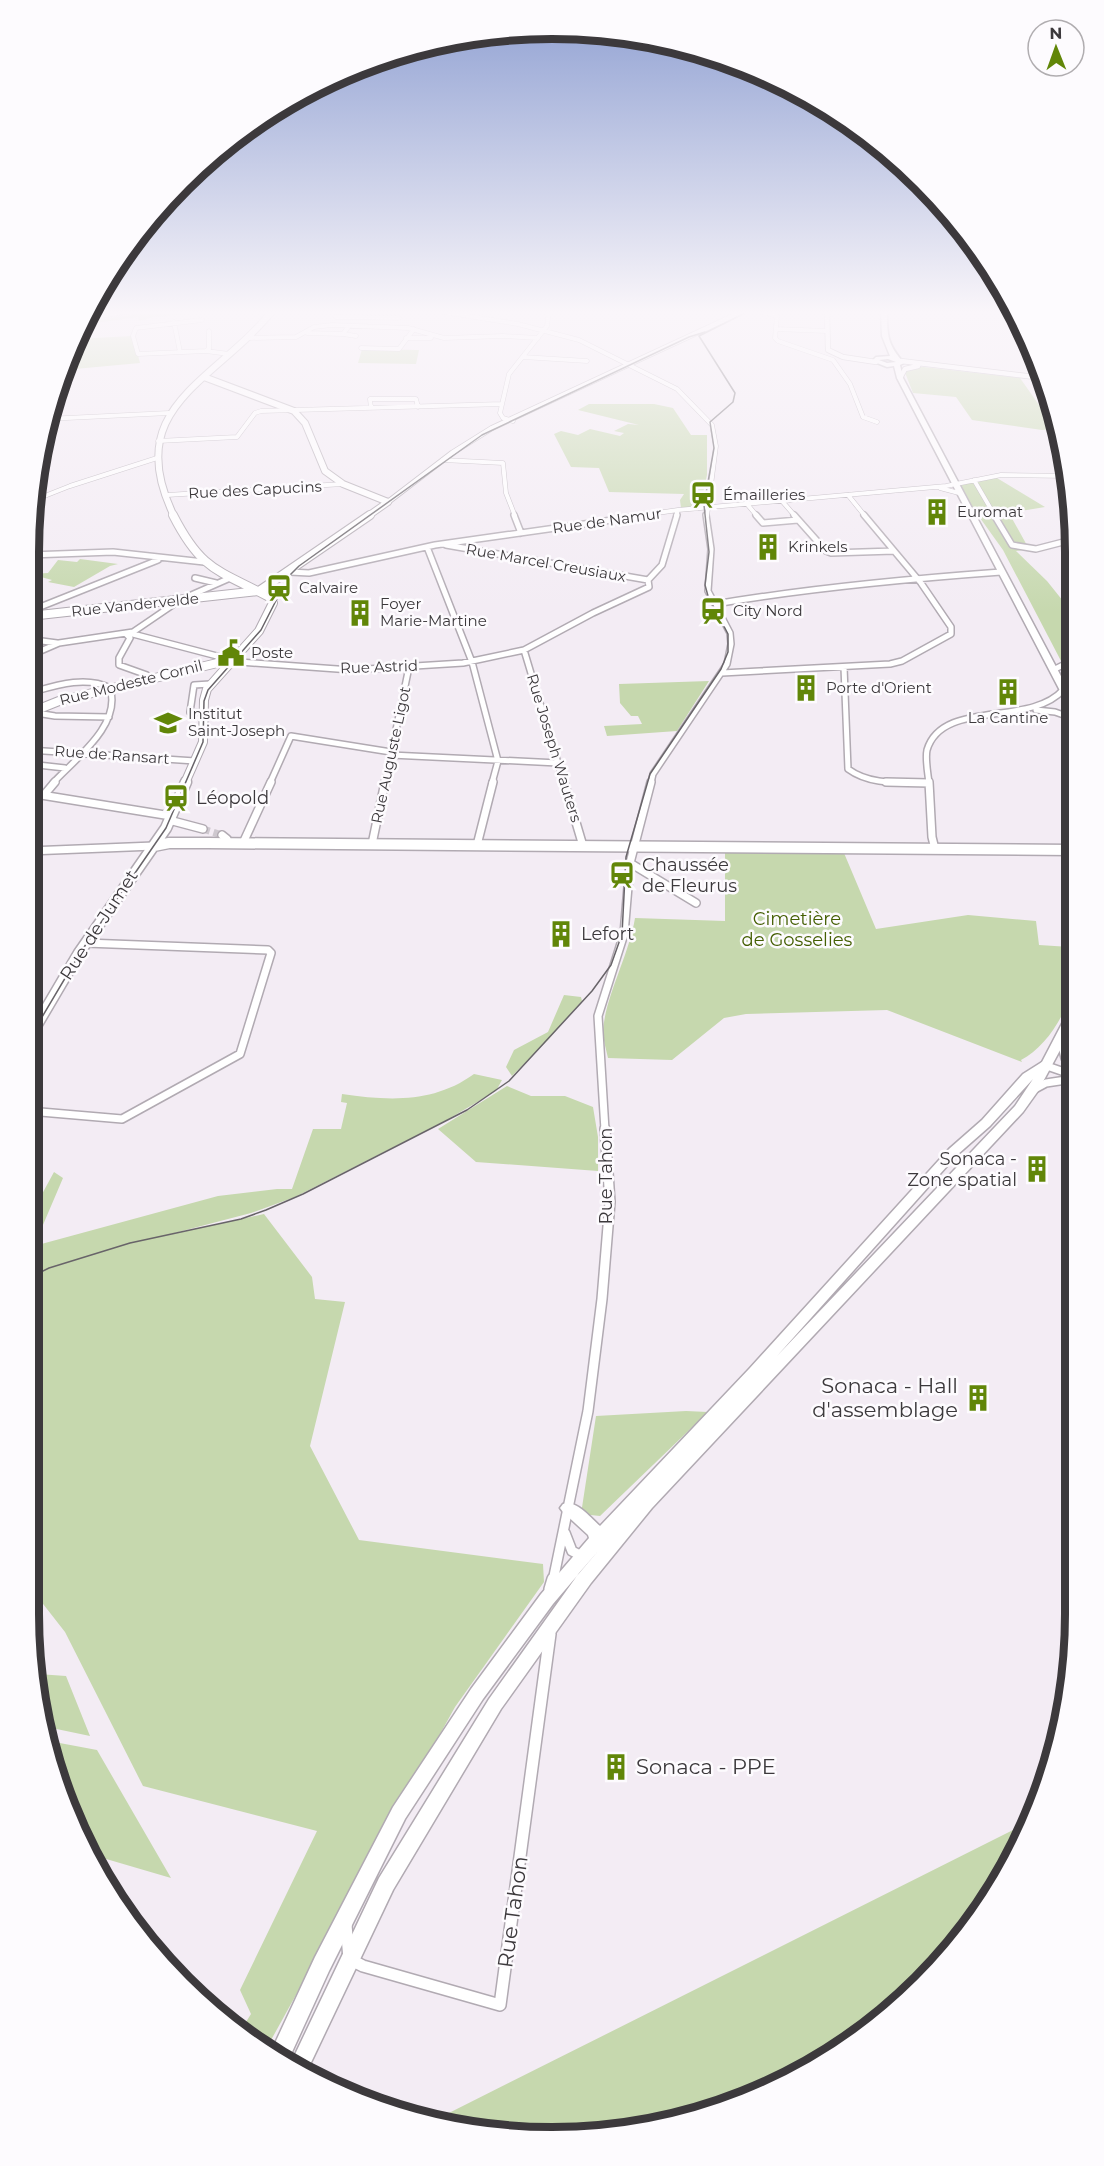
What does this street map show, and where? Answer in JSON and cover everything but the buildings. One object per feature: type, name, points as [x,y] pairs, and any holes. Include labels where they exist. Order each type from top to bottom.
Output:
[{"type":"main road","points":[[294,411],[305,423],[325,471],[343,484],[388,502]]},
{"type":"main road","points":[[917,411],[1064,690]]},
{"type":"main road","points":[[169,413],[160,428],[157,458],[179,529],[204,562],[273,600],[261,627],[210,684]]},
{"type":"main road","points":[[259,591],[293,570],[388,502]]},
{"type":"main road","name":"Rue Vandervelde","points":[[39,615],[259,591]]},
{"type":"main road","name":"Rue Modeste Cornil","points":[[39,709],[59,701],[234,659]]},
{"type":"main road","name":"Rue de Jumet","points":[[39,1021],[86,943],[154,846],[170,818],[204,737],[205,694],[210,684]]},
{"type":"main road","points":[[154,846],[223,839],[244,843],[1065,850]]},
{"type":"main road","points":[[282,2050],[399,1813],[477,1694],[547,1599],[594,1557],[647,1504],[826,1317],[1019,1109],[1032,1091],[1065,1027]]},
{"type":"main road","points":[[595,1532],[610,1523],[754,1372],[953,1152],[986,1123],[1026,1077],[1044,1065]]},
{"type":"main road","points":[[568,1508],[595,1532]]},
{"type":"main road","points":[[302,2061],[386,1884],[495,1704],[585,1578],[594,1557],[595,1532]]},
{"type":"street","points":[[158,441],[237,437],[257,412],[291,411]]},
{"type":"street","points":[[501,411],[501,415],[510,420]]},
{"type":"street","points":[[388,502],[443,460],[451,458],[485,434],[529,411]]},
{"type":"street","name":"Rue Tahon","points":[[547,1599],[556,1572],[588,1411],[602,1299],[610,1202],[598,1016],[600,1004],[624,934],[630,863],[655,770],[722,673],[729,659],[731,638],[726,623],[708,591],[711,549],[706,508],[716,451],[712,425],[700,411]]},
{"type":"street","points":[[861,411],[864,417],[877,422]]},
{"type":"street","points":[[56,419],[169,413]]},
{"type":"street","points":[[42,497],[157,458]]},
{"type":"street","points":[[443,460],[503,463],[509,505],[521,533]]},
{"type":"street","name":"Rue de Namur","points":[[293,570],[309,573],[427,547],[678,510],[927,487],[1011,475],[1059,477]]},
{"type":"street","points":[[974,480],[1012,545],[1036,549],[1065,542]]},
{"type":"street","name":"Rue des Capucins","points":[[167,495],[343,484]]},
{"type":"street","name":"Rue de Namur","points":[[927,487],[959,493]]},
{"type":"street","points":[[722,673],[843,667],[902,661],[951,634],[951,627],[917,578],[848,495]]},
{"type":"street","points":[[782,501],[831,553],[894,551]]},
{"type":"street","points":[[747,504],[764,523],[798,519]]},
{"type":"street","points":[[648,580],[660,568],[678,510]]},
{"type":"street","name":"Rue Marcel Creusiaux","points":[[445,544],[648,580]]},
{"type":"street","points":[[427,547],[472,662],[498,761],[477,845]]},
{"type":"street","points":[[39,555],[113,552],[160,559],[204,562]]},
{"type":"street","points":[[39,607],[160,559]]},
{"type":"street","points":[[715,604],[804,590],[1001,572]]},
{"type":"street","points":[[195,578],[216,584]]},
{"type":"street","points":[[39,641],[59,643],[130,635],[180,600],[230,578]]},
{"type":"street","name":"Rue Astrid","points":[[130,635],[234,659],[343,670],[472,662],[524,650],[592,613],[649,587],[648,580]]},
{"type":"street","points":[[130,635],[119,658],[119,665],[147,675],[147,680]]},
{"type":"street","points":[[39,652],[59,643]]},
{"type":"street","name":"Rue Joseph Wauters","points":[[524,650],[583,846]]},
{"type":"street","points":[[1053,670],[1065,664]]},
{"type":"street","name":"Rue Auguste Ligot","points":[[372,844],[409,667]]},
{"type":"street","points":[[843,667],[848,769],[854,774],[871,780],[929,783]]},
{"type":"street","points":[[187,670],[194,685],[189,714],[204,713]]},
{"type":"street","points":[[39,691],[83,681],[104,684],[110,690],[112,701],[109,717],[44,795]]},
{"type":"street","points":[[194,685],[210,684]]},
{"type":"street","points":[[1028,710],[1045,705],[1064,690]]},
{"type":"street","points":[[935,849],[932,837],[927,752],[930,742],[950,725],[980,715],[1028,710],[1055,712],[1065,716]]},
{"type":"street","points":[[39,713],[109,717]]},
{"type":"street","points":[[244,843],[291,736],[391,754],[558,763]]},
{"type":"street","name":"Rue de Ransart","points":[[39,750],[195,761]]},
{"type":"street","points":[[39,765],[65,768]]},
{"type":"street","points":[[39,794],[170,818],[203,829]]},
{"type":"street","points":[[39,851],[154,846]]},
{"type":"street","points":[[630,863],[696,903]]},
{"type":"street","points":[[39,1112],[122,1119],[240,1054],[271,953],[268,950],[86,943]]},
{"type":"street","points":[[1060,1037],[1065,1058]]},
{"type":"street","points":[[1044,1065],[1065,1074]]},
{"type":"street","points":[[1032,1091],[1046,1083],[1065,1079]]},
{"type":"street","points":[[564,1532],[572,1551],[594,1557]]},
{"type":"street","name":"Rue Tahon","points":[[350,1959],[363,1966],[500,2005],[551,1624]]},
{"type":"street","points":[[346,1920],[350,1959]]},
{"type":"green space","points":[[582,411],[675,411],[691,435],[707,435],[707,475],[700,506],[681,508],[680,500],[684,494],[609,492],[599,468],[571,467],[554,434],[561,431],[578,435],[590,429],[620,436],[624,433],[614,431],[628,424],[639,425]]},
{"type":"green space","points":[[966,411],[1043,411],[1050,429],[1042,430],[972,420]]},
{"type":"green space","points":[[997,478],[1045,507],[1009,513],[1029,549],[1016,551],[1047,581],[1065,604],[1065,669],[1003,550],[955,483]]},
{"type":"green space","points":[[80,559],[118,564],[110,566],[74,587],[48,582],[52,580],[39,577],[39,574],[48,573],[58,560],[77,562]]},
{"type":"green space","points":[[709,681],[677,731],[607,736],[604,726],[642,724],[638,716],[631,716],[620,703],[619,684]]},
{"type":"green space","name":"Cimetière de Gosselies","points":[[725,853],[844,853],[876,929],[968,915],[1036,921],[1039,945],[1065,947],[1065,1008],[1046,1039],[1030,1055],[1021,1060],[1022,1062],[887,1010],[746,1014],[724,1018],[672,1060],[608,1058],[603,1033],[605,1017],[635,918],[725,921]]},
{"type":"green space","points":[[564,995],[581,997],[582,1001],[512,1076],[506,1067],[514,1050],[548,1032]]},
{"type":"green space","points":[[474,1074],[502,1080],[496,1091],[445,1121],[295,1197],[251,1213],[163,1236],[264,1214],[312,1277],[315,1299],[345,1302],[310,1446],[359,1540],[543,1564],[544,1582],[455,1707],[270,2043],[245,2024],[251,2014],[240,1990],[317,1831],[143,1786],[65,1632],[39,1599],[39,1245],[218,1196],[292,1189],[313,1129],[341,1129],[347,1103],[341,1102],[342,1094],[377,1098],[411,1098],[443,1090]]},
{"type":"green space","points":[[507,1086],[531,1096],[565,1096],[593,1107],[598,1137],[598,1171],[476,1162],[438,1129]]},
{"type":"green space","points":[[54,1172],[63,1178],[39,1234],[39,1200]]},
{"type":"green space","points":[[708,1412],[600,1516],[581,1514],[596,1416]]},
{"type":"green space","points":[[42,1674],[66,1676],[90,1736],[52,1728]]},
{"type":"green space","points":[[55,1742],[97,1750],[171,1878],[101,1857],[78,1810]]},
{"type":"green space","points":[[1018,1827],[979,1899],[938,1952],[915,1977],[890,2000],[837,2041],[779,2074],[717,2100],[685,2110],[619,2123],[586,2126],[518,2126],[444,2115]]},
{"type":"tunnel","points":[[203,829],[222,835]]},
{"type":"tram line","points":[[39,1022],[80,953],[166,828],[203,742],[204,701],[208,690],[261,630],[288,577],[299,566],[482,435],[533,411]]},
{"type":"tram line","points":[[39,1273],[130,1243],[241,1219],[303,1194],[467,1110],[509,1081],[592,991],[611,965],[622,934],[626,857],[650,774],[721,669],[728,652],[728,634],[708,596],[705,585],[709,552],[704,505],[714,448],[710,422],[723,411]]},
{"type":"place","name":"Émailleries","points":[[703,495]]},
{"type":"place","name":"Euromat","points":[[937,512]]},
{"type":"place","name":"Krinkels","points":[[768,547]]},
{"type":"place","name":"Calvaire","points":[[279,588]]},
{"type":"place","name":"City Nord","points":[[713,611]]},
{"type":"place","name":"Foyer Marie-Martine","points":[[360,613]]},
{"type":"place","name":"Poste","points":[[231,653]]},
{"type":"place","name":"Porte d'Orient","points":[[806,688]]},
{"type":"place","name":"La Cantine","points":[[1008,692]]},
{"type":"place","name":"Institut Saint-Joseph","points":[[168,723]]},
{"type":"place","name":"Léopold","points":[[176,798]]},
{"type":"place","name":"Chaussée de Fleurus","points":[[622,875]]},
{"type":"place","name":"Lefort","points":[[561,934]]},
{"type":"place","name":"Sonaca - Zone spatial","points":[[1037,1169]]},
{"type":"place","name":"Sonaca - Hall d'assemblage","points":[[978,1398]]},
{"type":"place","name":"Sonaca - PPE","points":[[616,1767]]}]
